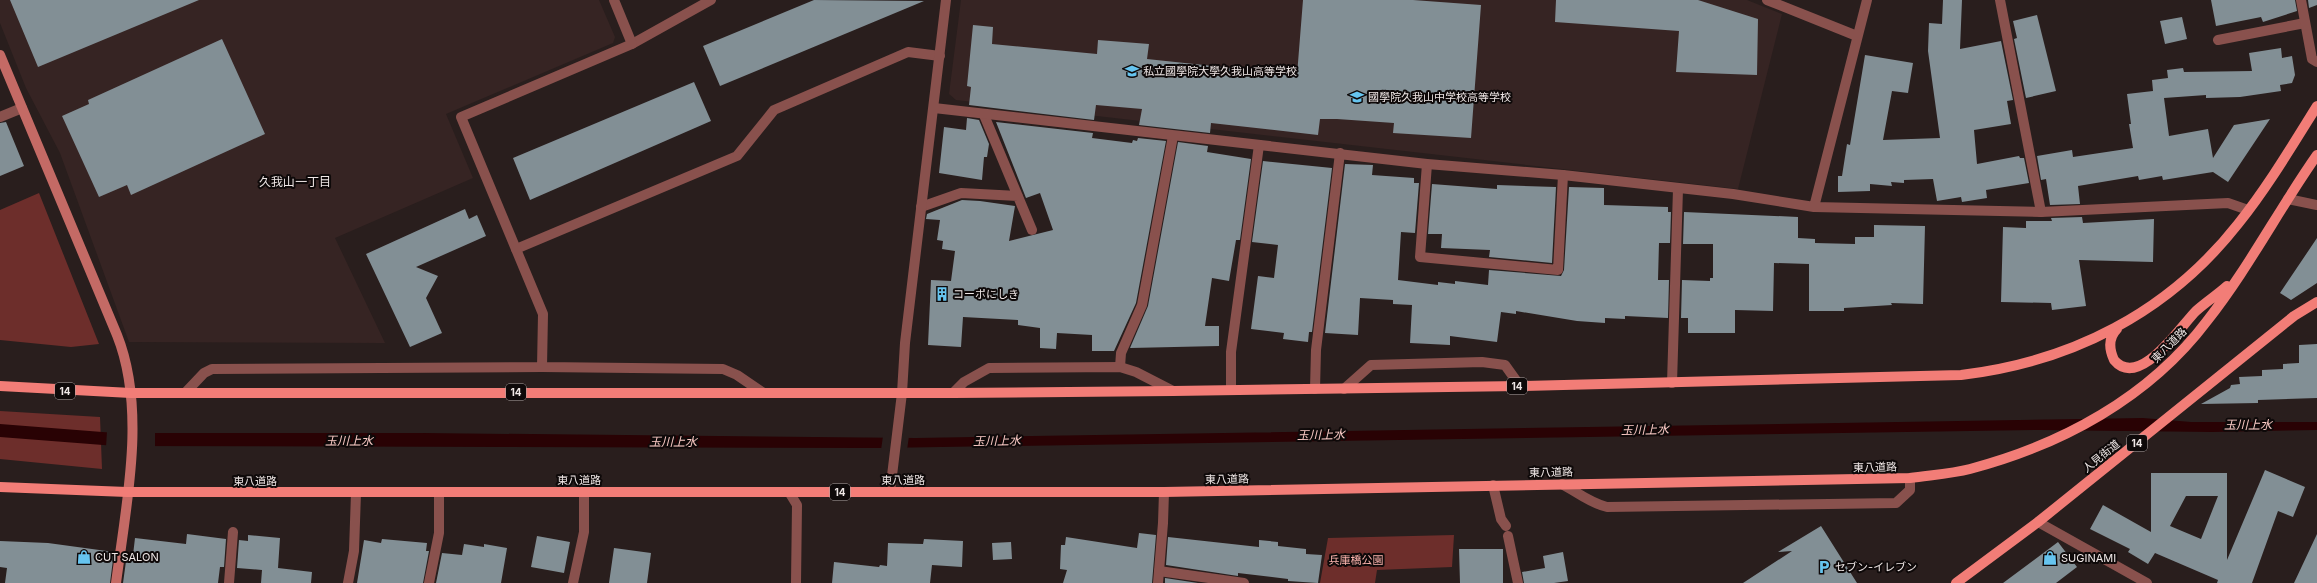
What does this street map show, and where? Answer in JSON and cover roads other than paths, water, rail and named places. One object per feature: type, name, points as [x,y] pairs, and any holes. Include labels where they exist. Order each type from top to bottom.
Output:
[{"type":"main road","name":"14","points":[[0,386],[131,393],[953,393],[1344,389],[1672,383],[1961,375],[1990,372],[2052,356],[2088,342],[2124,324],[2169,294],[2202,264],[2248,210],[2317,106]]},
{"type":"main road","name":"東八道路","points":[[0,487],[127,492],[356,493],[1164,492],[1910,478],[1969,469],[2047,443],[2102,415],[2141,387],[2176,356],[2207,322],[2317,155]]},
{"type":"main road","points":[[2124,324],[2111,338],[2110,344],[2114,360],[2124,367],[2142,366],[2158,354],[2196,311],[2236,280]]},
{"type":"main road","name":"人見街道","points":[[1956,583],[2038,522],[2294,316],[2317,302]]},
{"type":"street","points":[[614,0],[632,44]]},
{"type":"street","points":[[542,367],[543,314],[461,118],[632,44],[711,0]]},
{"type":"street","points":[[890,492],[902,393],[905,342],[946,0]]},
{"type":"street","points":[[1767,0],[1857,36]]},
{"type":"street","points":[[1814,207],[1867,0]]},
{"type":"street","points":[[2000,0],[2041,212]]},
{"type":"street","points":[[2301,0],[2312,58],[2317,62]]},
{"type":"street","points":[[2218,40],[2305,23]]},
{"type":"street","points":[[516,249],[738,156],[774,110],[908,52],[940,56]]},
{"type":"street","points":[[0,55],[125,355],[131,393],[131,465],[116,583]]},
{"type":"street","points":[[0,117],[22,108]]},
{"type":"street","points":[[934,108],[984,115],[1340,153],[1427,164],[1563,175],[1733,194],[1814,207],[2041,212],[2228,203],[2248,210]]},
{"type":"street","points":[[984,115],[1032,230]]},
{"type":"street","points":[[1120,367],[1121,353],[1142,305],[1173,136]]},
{"type":"street","points":[[1231,390],[1231,352],[1259,145]]},
{"type":"street","points":[[1315,389],[1316,350],[1340,153]]},
{"type":"street","points":[[1427,164],[1420,257],[1558,270],[1563,175]]},
{"type":"street","points":[[1672,383],[1678,189]]},
{"type":"street","points":[[922,207],[961,193],[1018,196]]},
{"type":"street","points":[[2288,200],[2317,205]]},
{"type":"street","points":[[1344,389],[1371,365],[1482,362],[1505,365],[1520,386]]},
{"type":"street","points":[[186,392],[204,372],[212,369],[542,367],[723,368],[737,375],[762,392]]},
{"type":"street","points":[[953,393],[964,382],[989,368],[1120,367],[1136,372],[1173,391]]},
{"type":"street","points":[[1562,484],[1582,494],[1593,503],[1607,507],[1828,505],[1896,503],[1910,490],[1910,478]]},
{"type":"street","points":[[1492,485],[1507,531],[1518,583]]},
{"type":"street","points":[[573,583],[584,532],[584,492]]},
{"type":"street","points":[[789,492],[797,504],[796,583]]},
{"type":"street","points":[[1158,583],[1164,492]]},
{"type":"street","points":[[348,583],[354,551],[356,493]]},
{"type":"street","points":[[429,583],[439,533],[439,493]]},
{"type":"street","points":[[2038,522],[2148,583]]},
{"type":"street","points":[[229,583],[233,532]]},
{"type":"street","points":[[1159,571],[1244,583]]},
{"type":"water","name":"玉川上水","points":[[2143,418],[2191,422],[2317,422],[2317,430],[2212,432],[2040,430],[880,448],[116,446],[0,437],[0,424],[115,433],[423,433],[916,438]]},
{"type":"place","name":"私立國學院大學久我山高等学校","points":[[1132,71]]},
{"type":"place","name":"國學院久我山中学校高等学校","points":[[1357,97]]},
{"type":"place","name":"コーポにしき","points":[[942,294]]},
{"type":"place","name":"CUT SALON","points":[[84,557]]},
{"type":"place","name":"SUGINAMI","points":[[2050,558]]},
{"type":"place","name":"セブン-イレブン","points":[[1824,567]]},
{"type":"district","name":"久我山一丁目","points":[[295,182]]},
{"type":"park label","name":"兵庫橋公園","points":[[1356,560]]}]
